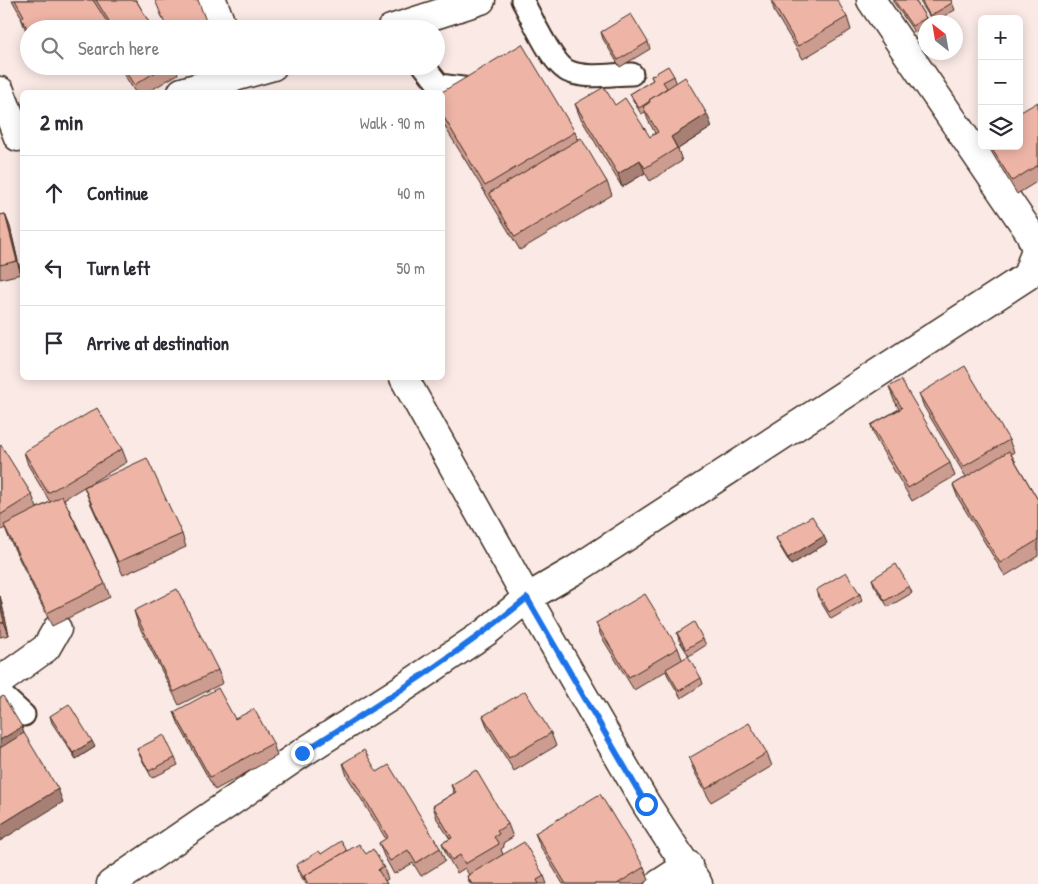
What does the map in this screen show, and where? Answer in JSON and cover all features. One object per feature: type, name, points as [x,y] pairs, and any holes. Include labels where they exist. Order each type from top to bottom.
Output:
[{"type":"street","points":[[212,0],[220,20]]},
{"type":"street","points":[[420,20],[481,0]]},
{"type":"street","points":[[111,884],[302,753],[393,695],[486,632],[527,598],[575,570],[1026,276],[1037,249],[1030,233],[871,0]]},
{"type":"street","points":[[191,90],[242,78]]},
{"type":"street","points":[[0,91],[13,139]]},
{"type":"street","points":[[405,380],[527,598],[646,804],[693,875],[659,884]]},
{"type":"street","points":[[0,681],[46,648],[57,629]]},
{"type":"lane","points":[[522,0],[559,66],[571,72],[600,75],[632,74]]},
{"type":"lane","points":[[431,75],[439,85],[470,89]]},
{"type":"lane","points":[[0,693],[24,715]]},
{"type":"building","points":[[15,0],[93,0],[106,20],[22,20],[21,18],[24,16]]},
{"type":"building","points":[[96,0],[136,0],[148,20],[108,20]]},
{"type":"building","points":[[155,0],[198,0],[206,20],[163,20]]},
{"type":"building","points":[[771,0],[837,0],[847,17],[798,46]]},
{"type":"building","points":[[894,0],[915,0],[924,15],[918,15],[918,23],[912,26]]},
{"type":"building","points":[[921,0],[951,0],[952,3],[929,15]]},
{"type":"building","points":[[631,14],[648,42],[618,60],[601,32]]},
{"type":"building","points":[[522,44],[575,132],[485,186],[445,119],[445,90]]},
{"type":"building","points":[[668,66],[674,76],[663,82],[667,88],[639,108],[630,94],[653,80],[651,76]]},
{"type":"building","points":[[128,75],[151,75],[134,85]]},
{"type":"building","points":[[685,77],[707,114],[671,137],[677,148],[645,168],[640,160],[618,174],[575,104],[604,87],[615,105],[625,98],[650,137],[658,132],[643,107],[650,102],[649,100]]},
{"type":"building","points":[[1038,102],[1038,165],[1012,181],[993,150],[1023,150],[1023,111]]},
{"type":"building","points":[[581,138],[607,182],[515,237],[489,193]]},
{"type":"building","points":[[5,214],[17,261],[0,265],[0,215]]},
{"type":"building","points":[[965,366],[1009,440],[963,467],[919,394]]},
{"type":"building","points":[[901,380],[950,463],[908,488],[871,425],[902,408],[889,387]]},
{"type":"building","points":[[97,408],[122,449],[48,493],[24,452]]},
{"type":"building","points":[[0,446],[32,495],[0,515]]},
{"type":"building","points":[[1009,451],[1038,500],[1038,540],[1000,563],[953,485]]},
{"type":"building","points":[[147,458],[182,534],[118,562],[84,487]]},
{"type":"building","points":[[62,496],[105,584],[47,613],[4,525]]},
{"type":"building","points":[[812,516],[824,536],[788,558],[776,538]]},
{"type":"building","points":[[896,564],[909,586],[885,601],[872,579]]},
{"type":"building","points":[[846,572],[860,594],[829,612],[816,590]]},
{"type":"building","points":[[177,589],[218,670],[174,692],[134,611]]},
{"type":"building","points":[[645,594],[678,648],[629,677],[596,623]]},
{"type":"building","points":[[0,604],[4,622],[0,623]]},
{"type":"building","points":[[694,622],[703,639],[686,649],[677,633]]},
{"type":"building","points":[[688,656],[701,678],[679,691],[666,669]]},
{"type":"building","points":[[218,688],[235,719],[254,709],[273,743],[210,777],[174,712]]},
{"type":"building","points":[[525,691],[551,733],[509,758],[483,716]]},
{"type":"building","points":[[3,696],[22,727],[0,740],[0,698]]},
{"type":"building","points":[[69,704],[92,741],[73,753],[50,716]]},
{"type":"building","points":[[749,723],[767,753],[706,789],[689,758]]},
{"type":"building","points":[[24,733],[58,789],[0,825],[0,748]]},
{"type":"building","points":[[164,735],[175,758],[149,771],[137,749]]},
{"type":"building","points":[[364,750],[377,772],[389,765],[440,848],[416,863],[408,850],[390,861],[379,843],[388,837],[343,763]]},
{"type":"building","points":[[476,770],[508,824],[497,831],[499,834],[494,837],[499,844],[465,864],[460,855],[452,860],[442,843],[452,838],[433,806],[456,792],[451,785]]},
{"type":"building","points":[[600,794],[644,867],[617,884],[566,884],[535,833]]},
{"type":"building","points":[[341,841],[347,851],[304,876],[305,880],[296,865],[319,851],[321,854]]},
{"type":"building","points":[[524,842],[544,876],[537,880],[539,884],[472,884],[467,876]]},
{"type":"building","points":[[359,844],[366,854],[373,849],[383,866],[378,870],[387,884],[308,884],[304,876]]},
{"type":"route","points":[[302,753],[393,695],[486,632],[527,598],[646,804]]}]
